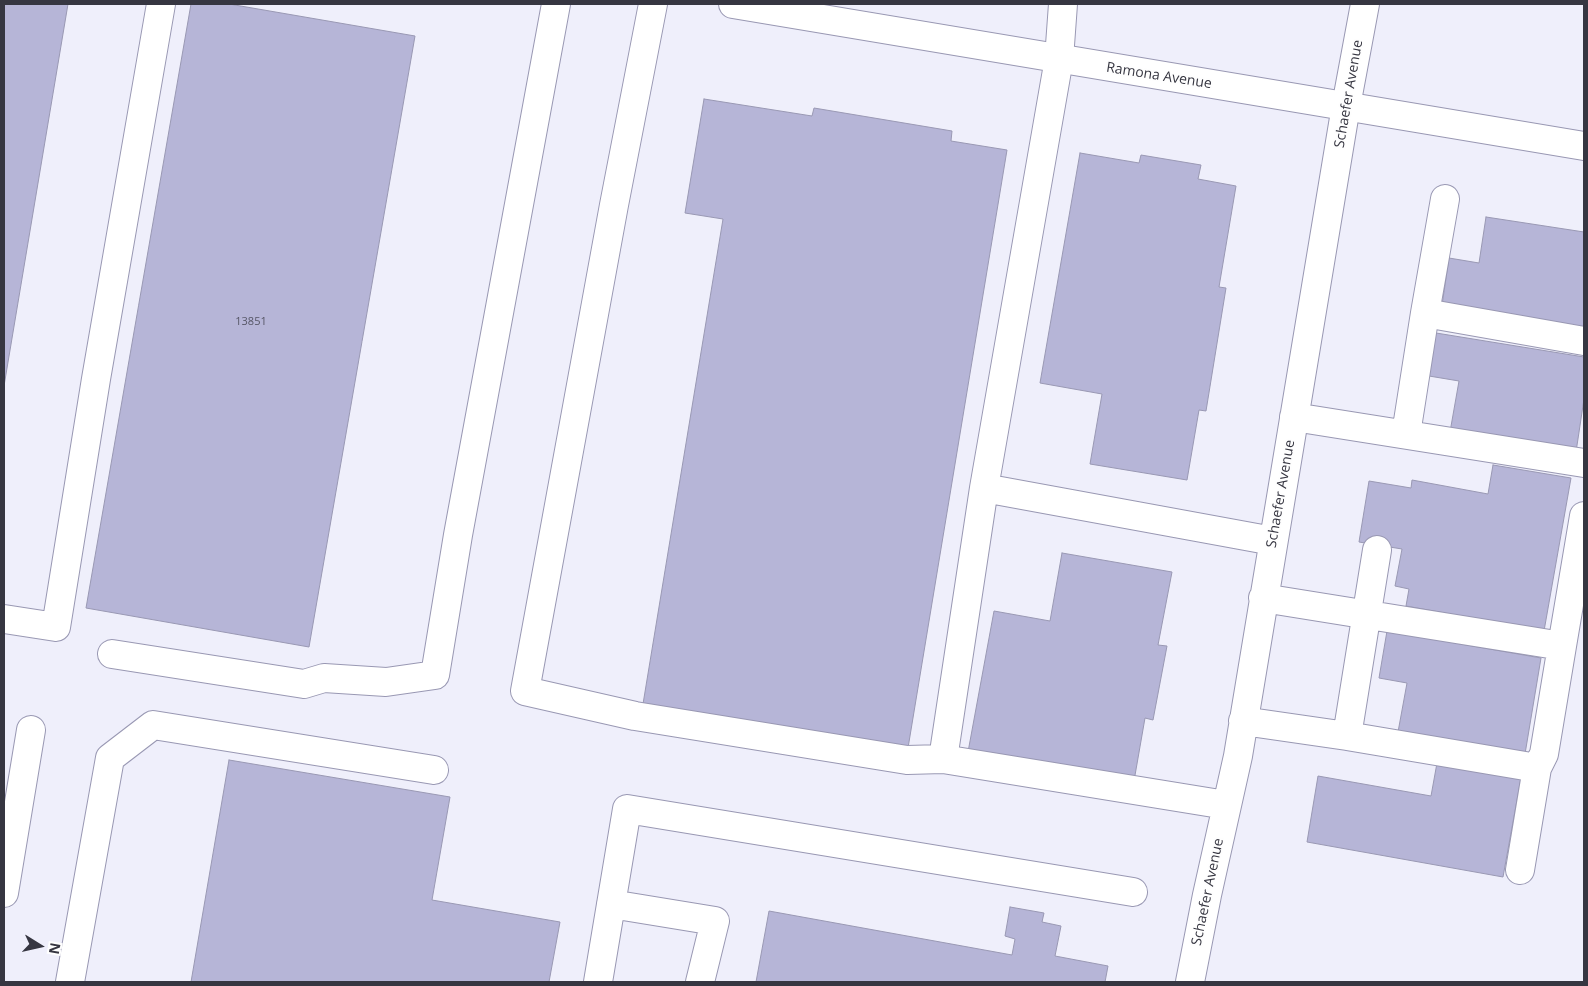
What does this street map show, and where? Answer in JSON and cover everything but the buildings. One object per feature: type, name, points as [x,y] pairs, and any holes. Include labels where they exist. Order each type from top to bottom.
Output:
[{"type":"street","points":[[4,618],[56,627],[94,388],[161,4]]},
{"type":"street","points":[[112,654],[304,684],[324,678],[386,682],[435,675],[458,535],[556,4]]},
{"type":"street","points":[[653,4],[610,224],[526,691],[645,717],[907,760],[943,759],[1226,806]]},
{"type":"street","name":"Ramona Avenue","points":[[733,4],[1584,146]]},
{"type":"street","points":[[943,759],[984,488],[1059,59],[1063,4]]},
{"type":"street","name":"Schaefer Avenue","points":[[1190,982],[1206,895],[1238,756],[1346,106],[1365,4]]},
{"type":"street","points":[[1406,434],[1445,199]]},
{"type":"street","points":[[1425,313],[1584,341]]},
{"type":"street","points":[[1294,417],[1584,463]]},
{"type":"street","points":[[984,488],[1273,541]]},
{"type":"street","points":[[1520,870],[1537,768],[1544,754],[1584,516]]},
{"type":"street","points":[[1347,736],[1377,550]]},
{"type":"street","points":[[1263,598],[1562,646]]},
{"type":"street","points":[[1243,721],[1347,736],[1537,768]]},
{"type":"street","points":[[70,982],[110,758],[153,725],[434,770]]},
{"type":"street","points":[[4,893],[31,730]]},
{"type":"street","points":[[598,982],[627,809],[1133,892]]},
{"type":"street","points":[[611,904],[715,921],[700,982]]}]
